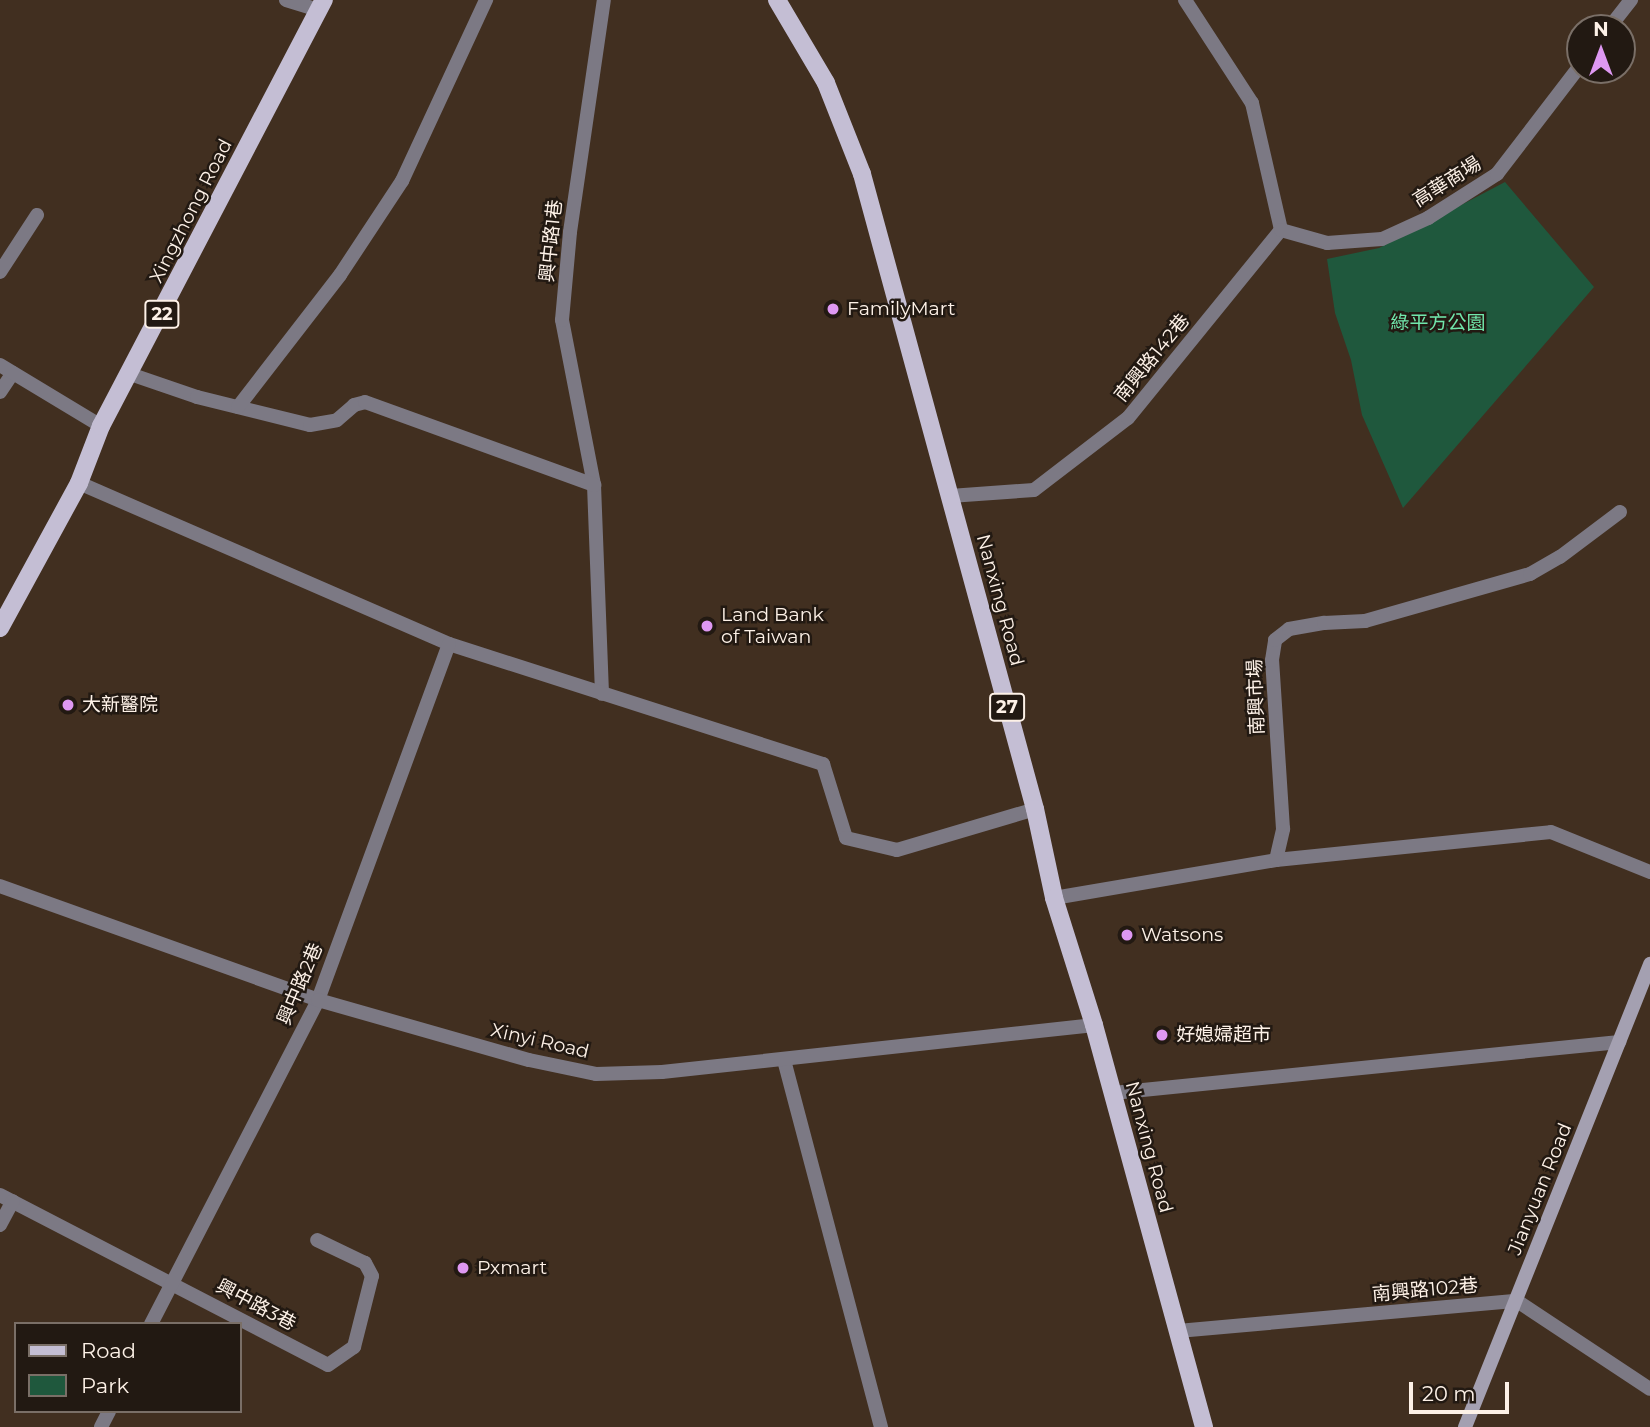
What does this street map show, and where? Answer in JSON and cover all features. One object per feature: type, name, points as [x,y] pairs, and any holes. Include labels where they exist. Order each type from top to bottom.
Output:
[{"type":"main road","name":"Nanxing Road","points":[[777,0],[826,83],[862,174],[1035,809],[1054,898],[1113,1093],[1204,1427]]},
{"type":"main road","name":"Xingzhong Road","points":[[0,628],[79,483],[101,426],[131,374],[321,5]]},
{"type":"street","points":[[286,0],[321,5]]},
{"type":"street","points":[[238,407],[340,275],[402,181],[486,0]]},
{"type":"street","name":"興中路1巷","points":[[602,694],[594,485],[562,320],[570,232],[604,0]]},
{"type":"street","points":[[1185,0],[1252,103],[1281,230]]},
{"type":"street","points":[[1620,14],[1631,0]]},
{"type":"street","name":"高華商場","points":[[1281,230],[1327,243],[1382,239],[1428,218],[1497,174],[1566,84]]},
{"type":"street","points":[[0,272],[37,215]]},
{"type":"street","name":"南興路142巷","points":[[950,496],[1034,490],[1128,418],[1281,230]]},
{"type":"street","points":[[0,365],[101,426]]},
{"type":"street","points":[[0,392],[13,373]]},
{"type":"street","points":[[131,374],[197,397],[310,425],[337,420],[354,405],[365,402],[594,485]]},
{"type":"street","points":[[79,483],[449,644],[823,764],[846,838],[897,850],[1035,809]]},
{"type":"street","name":"南興市場","points":[[1276,860],[1283,829],[1272,660],[1275,640],[1289,629],[1324,623],[1365,621],[1530,574],[1560,557],[1620,512]]},
{"type":"street","name":"興中路2巷","points":[[152,1322],[318,1000],[449,644]]},
{"type":"street","points":[[1054,898],[1276,860],[1551,832],[1650,872]]},
{"type":"street","name":"Xinyi Road","points":[[0,887],[318,1000],[529,1060],[596,1074],[663,1072],[1094,1026]]},
{"type":"street","name":"Jianyuan Road","points":[[1465,1427],[1619,1042],[1644,993],[1650,964]]},
{"type":"street","points":[[1113,1093],[1619,1042]]},
{"type":"street","points":[[784,1060],[881,1427]]},
{"type":"street","name":"興中路3巷","points":[[0,1225],[6,1198],[328,1365],[354,1347],[372,1276],[365,1263],[317,1240]]},
{"type":"street","points":[[1517,1301],[1650,1389]]},
{"type":"street","name":"南興路102巷","points":[[1178,1331],[1517,1301]]},
{"type":"green space","name":"綠平方公園","points":[[1505,182],[1594,287],[1403,508],[1362,415],[1351,360],[1335,313],[1327,259],[1379,248]]},
{"type":"place","name":"FamilyMart","points":[[833,309]]},
{"type":"place","name":"Land Bank of Taiwan","points":[[707,626]]},
{"type":"place","name":"大新醫院","points":[[68,705]]},
{"type":"place","name":"Watsons","points":[[1127,935]]},
{"type":"place","name":"好媳婦超市","points":[[1162,1035]]},
{"type":"place","name":"Pxmart","points":[[463,1268]]}]
